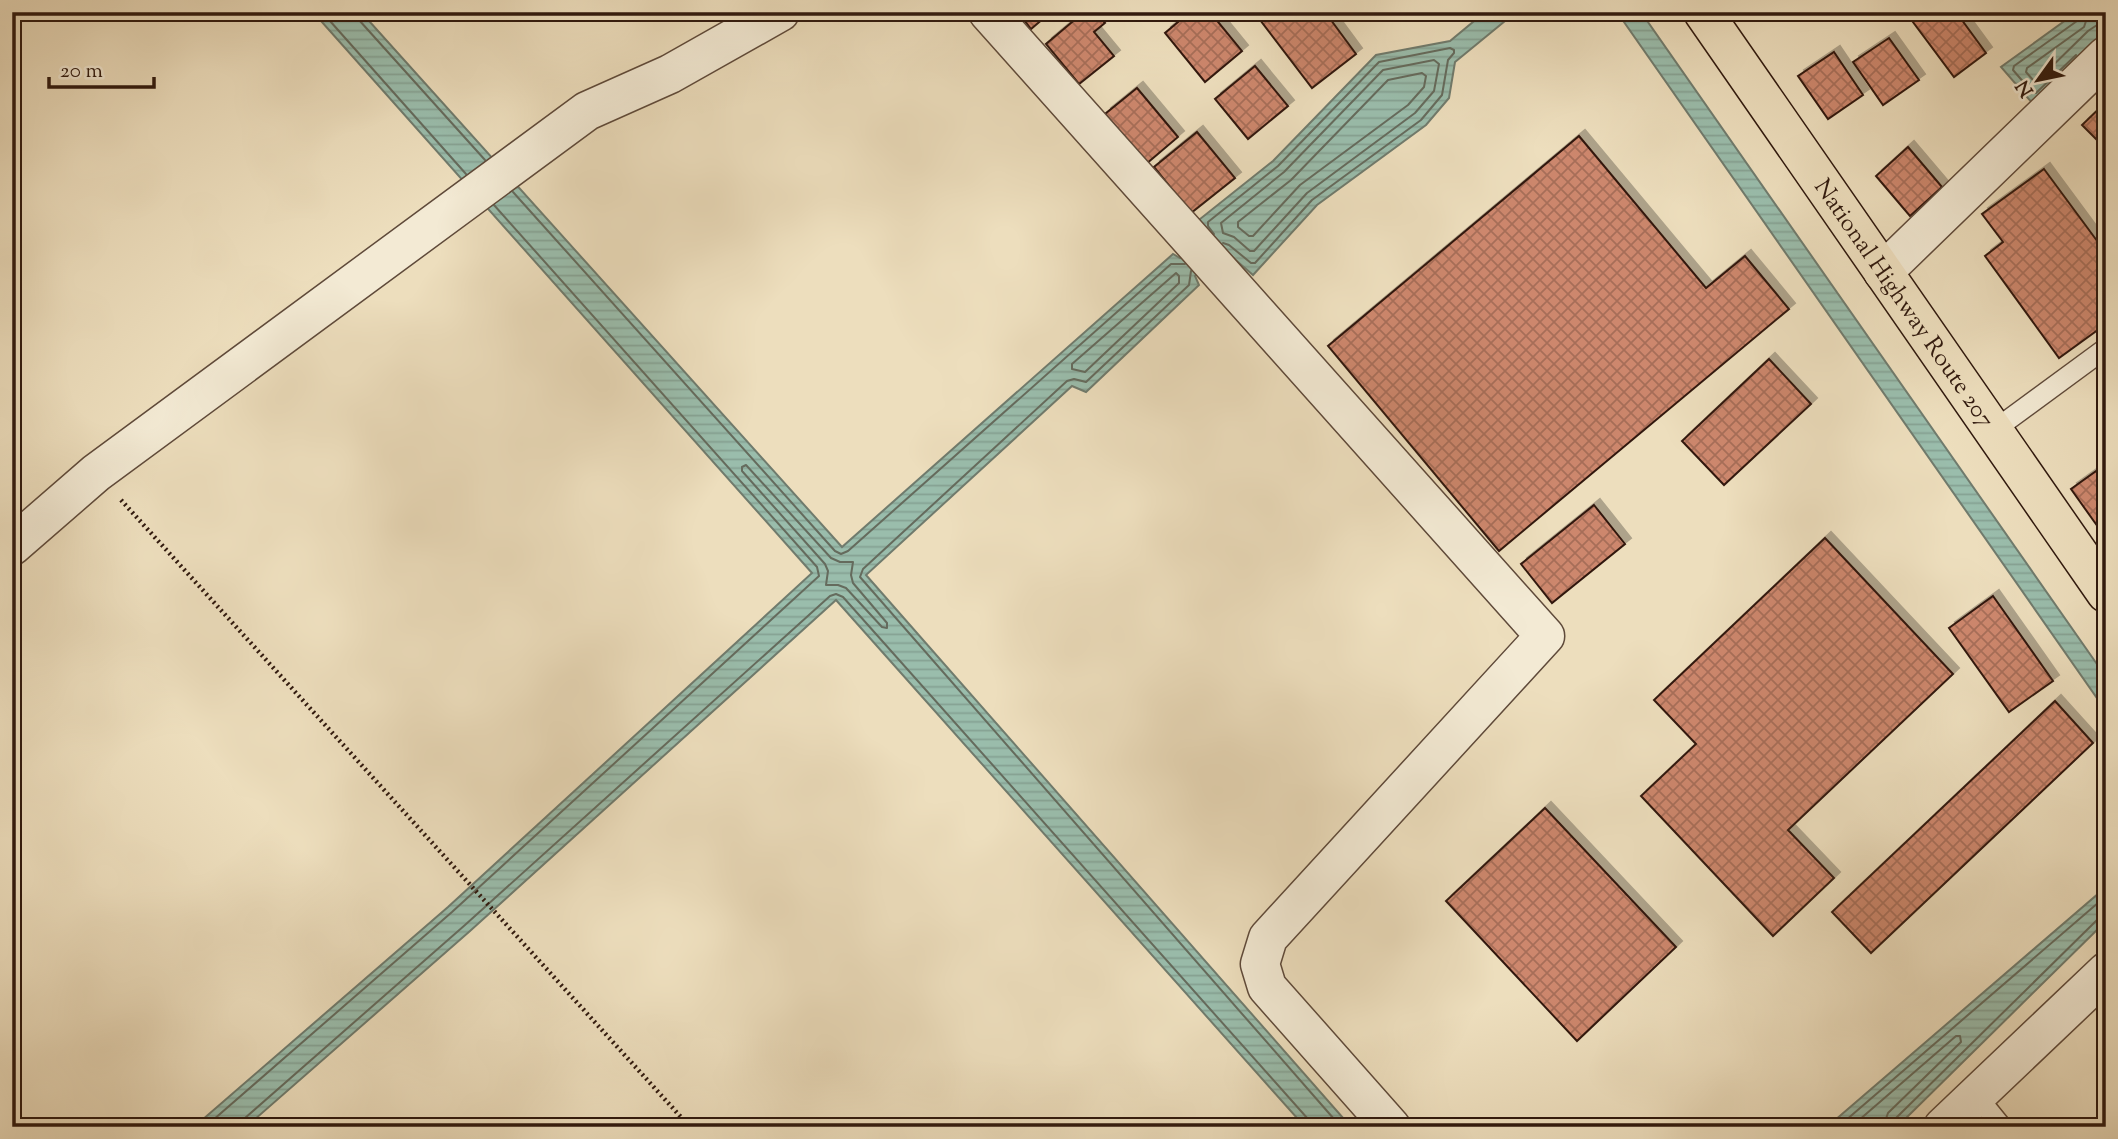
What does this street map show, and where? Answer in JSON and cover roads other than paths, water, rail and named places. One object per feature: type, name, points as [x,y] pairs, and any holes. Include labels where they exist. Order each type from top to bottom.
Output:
[{"type":"highway","name":"National Highway Route 207","points":[[1703,12],[2106,593]]},
{"type":"street","points":[[12,546],[96,473],[587,111],[670,74],[780,12]]},
{"type":"street","points":[[988,12],[1545,636],[1268,938],[1260,964],[1267,987],[1391,1127]]},
{"type":"street","points":[[1882,272],[2106,56]]},
{"type":"street","points":[[1943,1127],[2106,972]]},
{"type":"lane","points":[[1993,431],[2106,348]]},
{"type":"lane","points":[[1976,1095],[2002,1127]]},
{"type":"water","points":[[313,12],[361,12],[842,547],[1173,254],[1180,258],[1208,237],[1195,223],[1273,161],[1376,55],[1450,41],[1485,12],[1516,12],[1455,62],[1449,98],[1426,125],[1317,205],[1253,275],[1224,250],[1195,276],[1199,285],[1086,392],[1072,386],[866,575],[1351,1127],[1305,1127],[836,600],[470,931],[246,1127],[194,1127],[448,907],[812,573]]},
{"type":"water","points":[[1617,12],[1639,12],[1643,15],[2106,677],[2106,711]]},
{"type":"water","points":[[2077,12],[2106,12],[2106,37],[2034,105],[2001,67]]},
{"type":"water","points":[[2106,887],[2106,921],[1897,1127],[1827,1127]]}]
